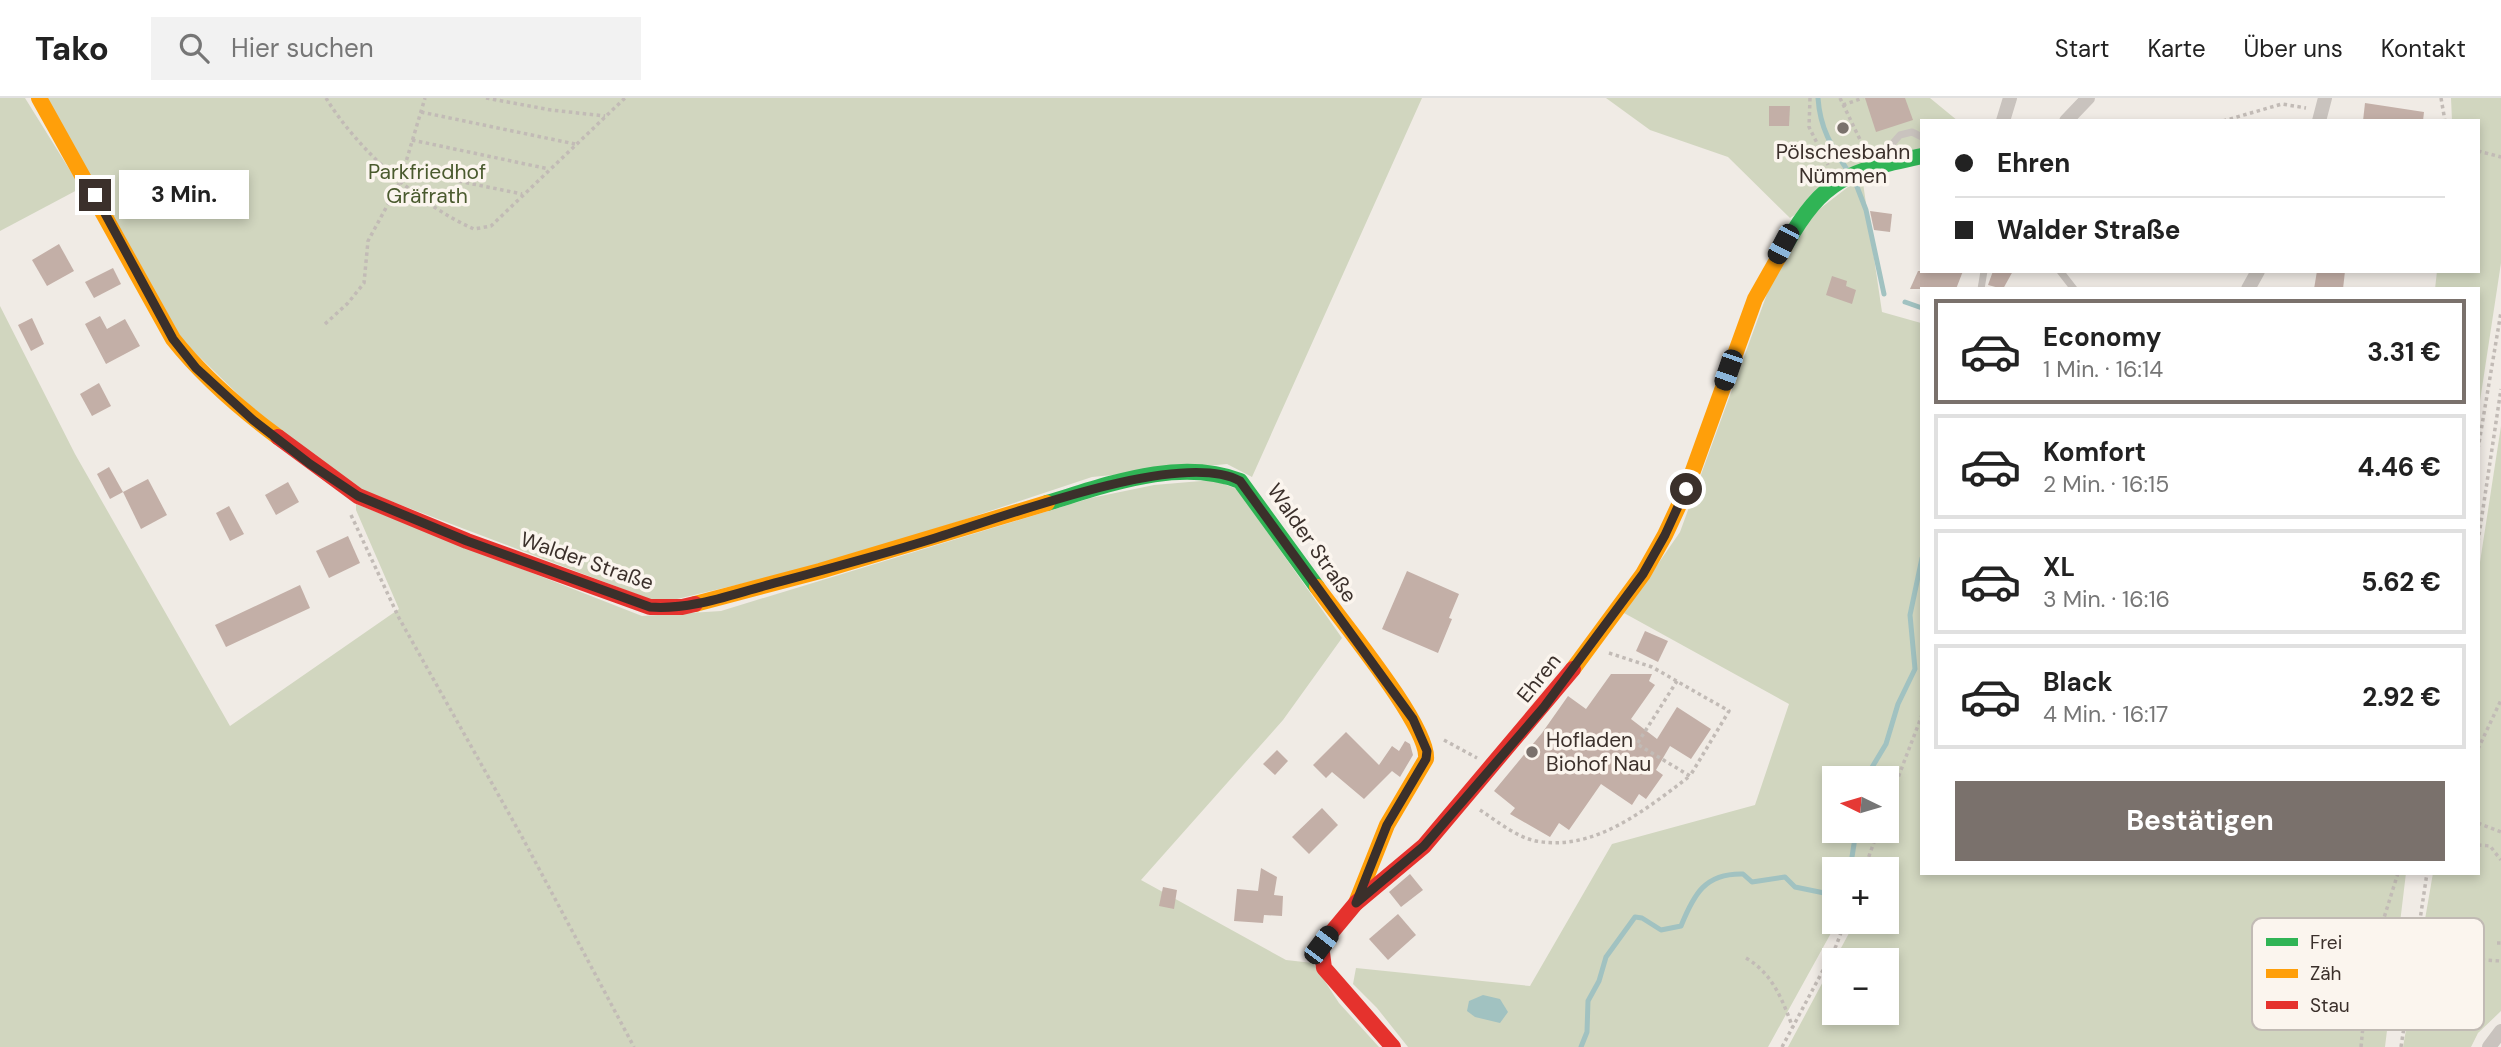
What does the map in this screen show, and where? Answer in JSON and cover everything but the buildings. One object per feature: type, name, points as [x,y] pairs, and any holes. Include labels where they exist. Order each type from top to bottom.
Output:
[{"type":"street","name":"Walder Straße","points":[[39,98],[181,349],[196,368],[232,401],[345,489],[467,541],[633,602],[667,608],[708,601],[820,571],[1113,483],[1153,477],[1219,473],[1240,481],[1248,490],[1420,730]]},
{"type":"street","points":[[2004,119],[2010,98]]},
{"type":"street","points":[[2068,119],[2088,98]]},
{"type":"street","points":[[1840,179],[1866,169],[1920,156]]},
{"type":"street","name":"Ehren","points":[[1356,903],[1424,846],[1493,767],[1591,647],[1643,574],[1686,489],[1741,333],[1764,279],[1801,218],[1840,179]]},
{"type":"street","points":[[1393,1047],[1324,968],[1321,945],[1356,903],[1387,825],[1426,759],[1427,751],[1420,730]]},
{"type":"lane","points":[[1895,162],[1891,150],[1900,135],[1912,132],[1920,136]]},
{"type":"lane","points":[[2062,273],[2072,287]]},
{"type":"path","points":[[326,98],[356,136],[400,182],[474,229],[491,226],[625,98]]},
{"type":"path","points":[[325,324],[365,283],[369,257],[368,241],[400,182],[425,98]]},
{"type":"path","points":[[486,98],[551,110],[606,116]]},
{"type":"path","points":[[1810,98],[1809,127],[1840,179]]},
{"type":"path","points":[[1840,98],[1866,169]]},
{"type":"path","points":[[1843,105],[1863,98]]},
{"type":"path","points":[[2441,98],[2445,119]]},
{"type":"path","points":[[2230,119],[2282,104],[2322,110]]},
{"type":"path","points":[[421,112],[575,144]]},
{"type":"path","points":[[412,140],[549,169]]},
{"type":"path","points":[[2480,152],[2501,157]]},
{"type":"path","points":[[404,170],[522,194]]},
{"type":"path","points":[[2480,437],[2501,312]]},
{"type":"path","points":[[2480,529],[2501,389]]},
{"type":"path","points":[[345,489],[349,512],[399,618],[521,835],[634,1047]]},
{"type":"path","points":[[1463,800],[1520,835],[1536,841],[1567,843],[1597,836],[1620,824],[1690,776],[1730,711],[1652,667],[1591,647]]},
{"type":"path","points":[[1678,681],[1637,744],[1690,776]]},
{"type":"path","points":[[2480,745],[2501,700]]},
{"type":"path","points":[[1899,776],[1920,720]]},
{"type":"path","points":[[1420,730],[1447,741],[1493,767]]},
{"type":"path","points":[[2480,824],[2501,832]]},
{"type":"path","points":[[2480,845],[2490,846],[2501,860]]},
{"type":"path","points":[[2384,918],[2397,875]]},
{"type":"path","points":[[2420,918],[2427,875]]},
{"type":"path","points":[[1782,1047],[1840,934]]},
{"type":"path","points":[[1746,958],[1761,967],[1770,977],[1793,1028]]},
{"type":"green space","points":[[0,98],[25,98],[81,188],[0,231]]},
{"type":"green space","name":"Parkfriedhof Gräfrath","points":[[46,98],[1422,98],[1252,477],[1227,464],[1092,477],[800,570],[660,603],[356,488],[282,437],[182,340]]},
{"type":"green space","points":[[1606,98],[1930,98],[1956,119],[1920,119],[1920,148],[1885,156],[1790,218],[1728,157],[1650,130]]},
{"type":"green space","points":[[2451,98],[2501,98],[2501,263],[2480,401],[2480,287],[2435,287],[2437,273],[2480,273],[2480,119],[2452,119]]},
{"type":"green space","points":[[1863,183],[1882,312],[1920,323],[1920,875],[2406,875],[2401,918],[2252,918],[2252,1030],[2387,1030],[2385,1047],[1788,1047],[1822,983],[1822,1025],[1899,1025],[1899,948],[1841,948],[1849,934],[1899,934],[1899,857],[1822,857],[1822,934],[1830,934],[1768,1047],[1408,1047],[1377,1008],[1353,984],[1356,968],[1530,986],[1612,844],[1755,805],[1789,704],[1624,613],[1680,532],[1771,283],[1813,214],[1848,187]]},
{"type":"green space","points":[[0,306],[75,454],[230,726],[399,609],[356,510],[356,504],[642,616],[721,611],[1091,498],[1154,485],[1213,480],[1237,489],[1342,638],[1283,720],[1141,880],[1286,960],[1313,963],[1339,1003],[1379,1047],[0,1047]]},
{"type":"green space","points":[[2501,426],[2501,1011],[2484,1027],[2484,918],[2425,918],[2433,875],[2480,875],[2480,562]]},
{"type":"green space","points":[[2406,1030],[2481,1030],[2471,1047],[2403,1047]]},
{"type":"water","points":[[1483,995],[1500,999],[1508,1012],[1500,1023],[1475,1017],[1467,1011],[1469,1001]]},
{"type":"waterway","points":[[1818,98],[1827,136],[1848,171]]},
{"type":"waterway","points":[[1854,179],[1866,210],[1884,294]]},
{"type":"waterway","points":[[1905,302],[1920,307]]},
{"type":"waterway","points":[[1873,766],[1886,744],[1898,704],[1915,669],[1910,615],[1920,568]]},
{"type":"waterway","points":[[1852,857],[1854,844]]},
{"type":"waterway","points":[[1581,1047],[1587,1032],[1588,1001],[1599,981],[1606,957],[1635,917],[1642,918],[1661,930],[1681,926],[1696,895],[1710,882],[1730,875],[1743,874],[1752,882],[1785,877],[1795,887],[1822,893]]},
{"type":"traffic: fast","points":[[1785,246],[1812,205],[1840,181],[1875,167],[1920,156]]},
{"type":"traffic: fast","points":[[1047,503],[1118,482],[1168,473],[1217,474],[1240,481],[1317,587]]},
{"type":"traffic: slow","points":[[39,98],[173,339],[223,392],[278,437]]},
{"type":"traffic: slow","points":[[1573,669],[1643,574],[1665,535],[1686,490],[1755,299],[1785,246]]},
{"type":"traffic: slow","points":[[695,604],[820,571],[1047,503]]},
{"type":"traffic: slow","points":[[1317,587],[1399,699],[1414,723],[1426,759],[1387,825],[1356,903]]},
{"type":"traffic: jam","points":[[278,437],[358,496],[467,541],[650,607],[682,607],[695,604]]},
{"type":"traffic: jam","points":[[1393,1047],[1324,968],[1321,945],[1356,903],[1424,846],[1573,669]]},
{"type":"place","name":"Pölschesbahn Nümmen","points":[[1843,128]]},
{"type":"place","name":"Hofladen Biohof Nau","points":[[1532,752]]},
{"type":"route","points":[[95,195],[173,339],[196,368],[253,420],[310,464],[358,496],[467,541],[650,607],[682,607],[708,601],[932,539],[1113,483],[1199,472],[1219,473],[1240,481],[1413,719],[1427,751],[1426,759],[1387,825],[1356,903],[1424,846],[1544,707],[1643,574],[1686,489]]}]
